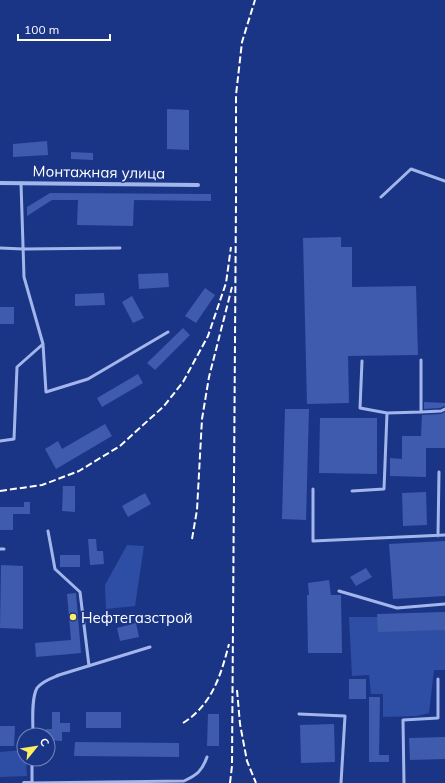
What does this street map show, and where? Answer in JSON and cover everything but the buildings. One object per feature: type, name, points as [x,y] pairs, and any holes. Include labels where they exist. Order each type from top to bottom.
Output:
[{"type":"street","name":"Монтажная улица","points":[[0,183],[198,185]]},
{"type":"street","points":[[24,783],[32,783]]},
{"type":"lane","points":[[381,197],[411,169],[445,181]]},
{"type":"lane","points":[[21,183],[24,277],[43,344],[46,392],[88,379],[168,332]]},
{"type":"lane","points":[[0,248],[120,248]]},
{"type":"lane","points":[[0,441],[14,439],[18,367],[43,344]]},
{"type":"lane","points":[[421,360],[421,412]]},
{"type":"lane","points":[[362,361],[360,408],[387,413],[440,411],[445,409]]},
{"type":"lane","points":[[352,491],[384,489],[387,413]]},
{"type":"lane","points":[[438,472],[438,536]]},
{"type":"lane","points":[[313,489],[313,540],[445,535]]},
{"type":"lane","points":[[48,531],[55,569],[80,592],[88,666]]},
{"type":"lane","points":[[339,591],[397,608],[445,604]]},
{"type":"lane","points":[[33,727],[34,700],[38,688],[46,680],[150,647]]},
{"type":"lane","points":[[404,783],[403,720],[438,718],[438,680]]},
{"type":"lane","points":[[299,714],[345,716],[341,783]]},
{"type":"lane","points":[[32,767],[32,783],[184,781],[193,777],[203,768],[207,757]]},
{"type":"shaded area","points":[[127,545],[144,546],[135,606],[106,609],[105,585]]},
{"type":"shaded area","points":[[349,617],[445,617],[445,670],[434,670],[429,713],[417,716],[383,717],[383,694],[371,694],[369,675],[352,676]]},
{"type":"shaded area","points":[[16,751],[16,767],[26,767],[27,776],[0,777],[0,752]]},
{"type":"railway","points":[[230,783],[232,766],[236,95],[242,42],[255,0]]},
{"type":"railway","points":[[0,491],[42,485],[79,471],[120,446],[164,406],[183,382],[208,336],[226,283],[231,247]]},
{"type":"railway","points":[[192,539],[197,510],[202,419],[209,377],[232,287]]},
{"type":"railway","points":[[183,723],[193,716],[201,707],[214,688],[223,667],[229,644]]},
{"type":"railway","points":[[237,690],[240,724],[247,761],[256,783]]},
{"type":"place","name":"Нефтегазстрой","points":[[73,617]]}]
